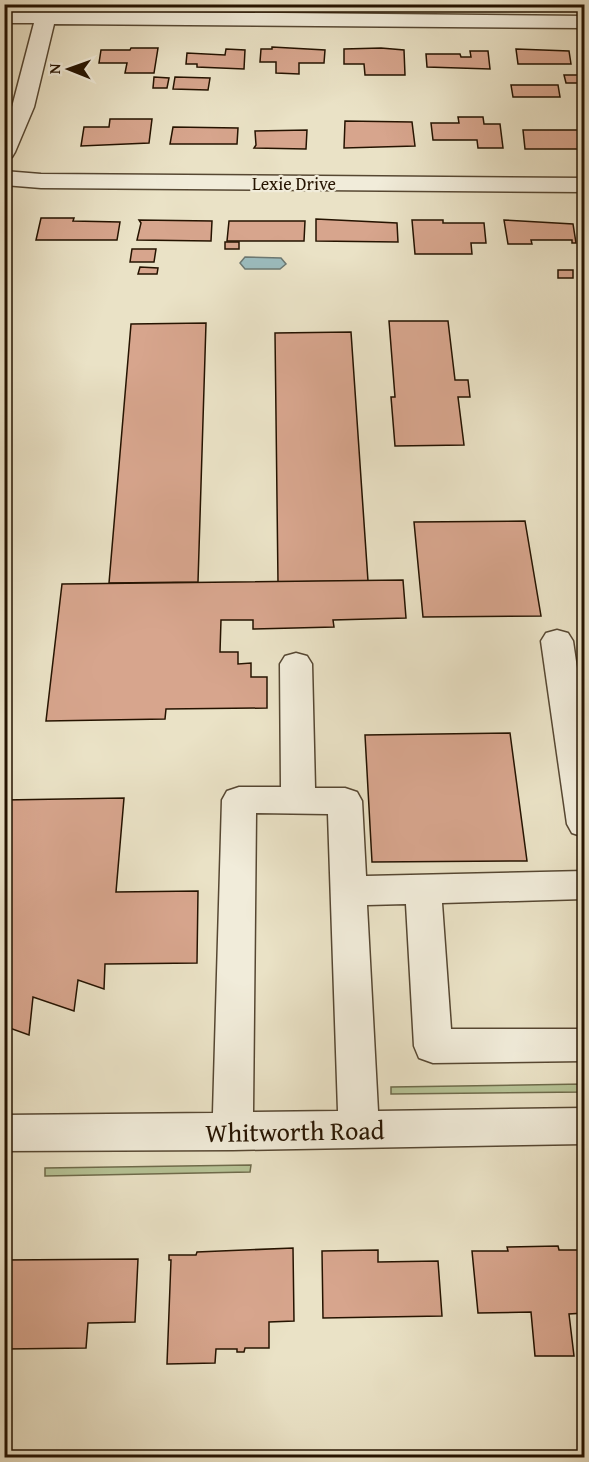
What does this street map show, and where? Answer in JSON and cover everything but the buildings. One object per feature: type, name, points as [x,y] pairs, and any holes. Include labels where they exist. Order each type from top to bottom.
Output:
[{"type":"street","points":[[4,152],[18,122],[47,11]]},
{"type":"street","points":[[4,17],[47,11],[366,12],[585,22]]},
{"type":"street","name":"Lexie Drive","points":[[4,178],[41,181],[585,185]]},
{"type":"street","points":[[557,641],[585,824]]},
{"type":"street","points":[[296,664],[298,801]]},
{"type":"street","points":[[233,1132],[239,800],[345,801],[359,1130]]},
{"type":"street","points":[[349,891],[585,885]]},
{"type":"street","points":[[423,888],[433,1046],[585,1045]]},
{"type":"street","name":"Whitworth Road","points":[[4,1133],[585,1126]]},
{"type":"green space","points":[[584,1084],[584,1092],[391,1094],[391,1087]]},
{"type":"green space","points":[[251,1165],[250,1172],[45,1176],[45,1168]]},
{"type":"water","points":[[245,257],[281,258],[286,264],[280,269],[245,269],[240,263]]}]
